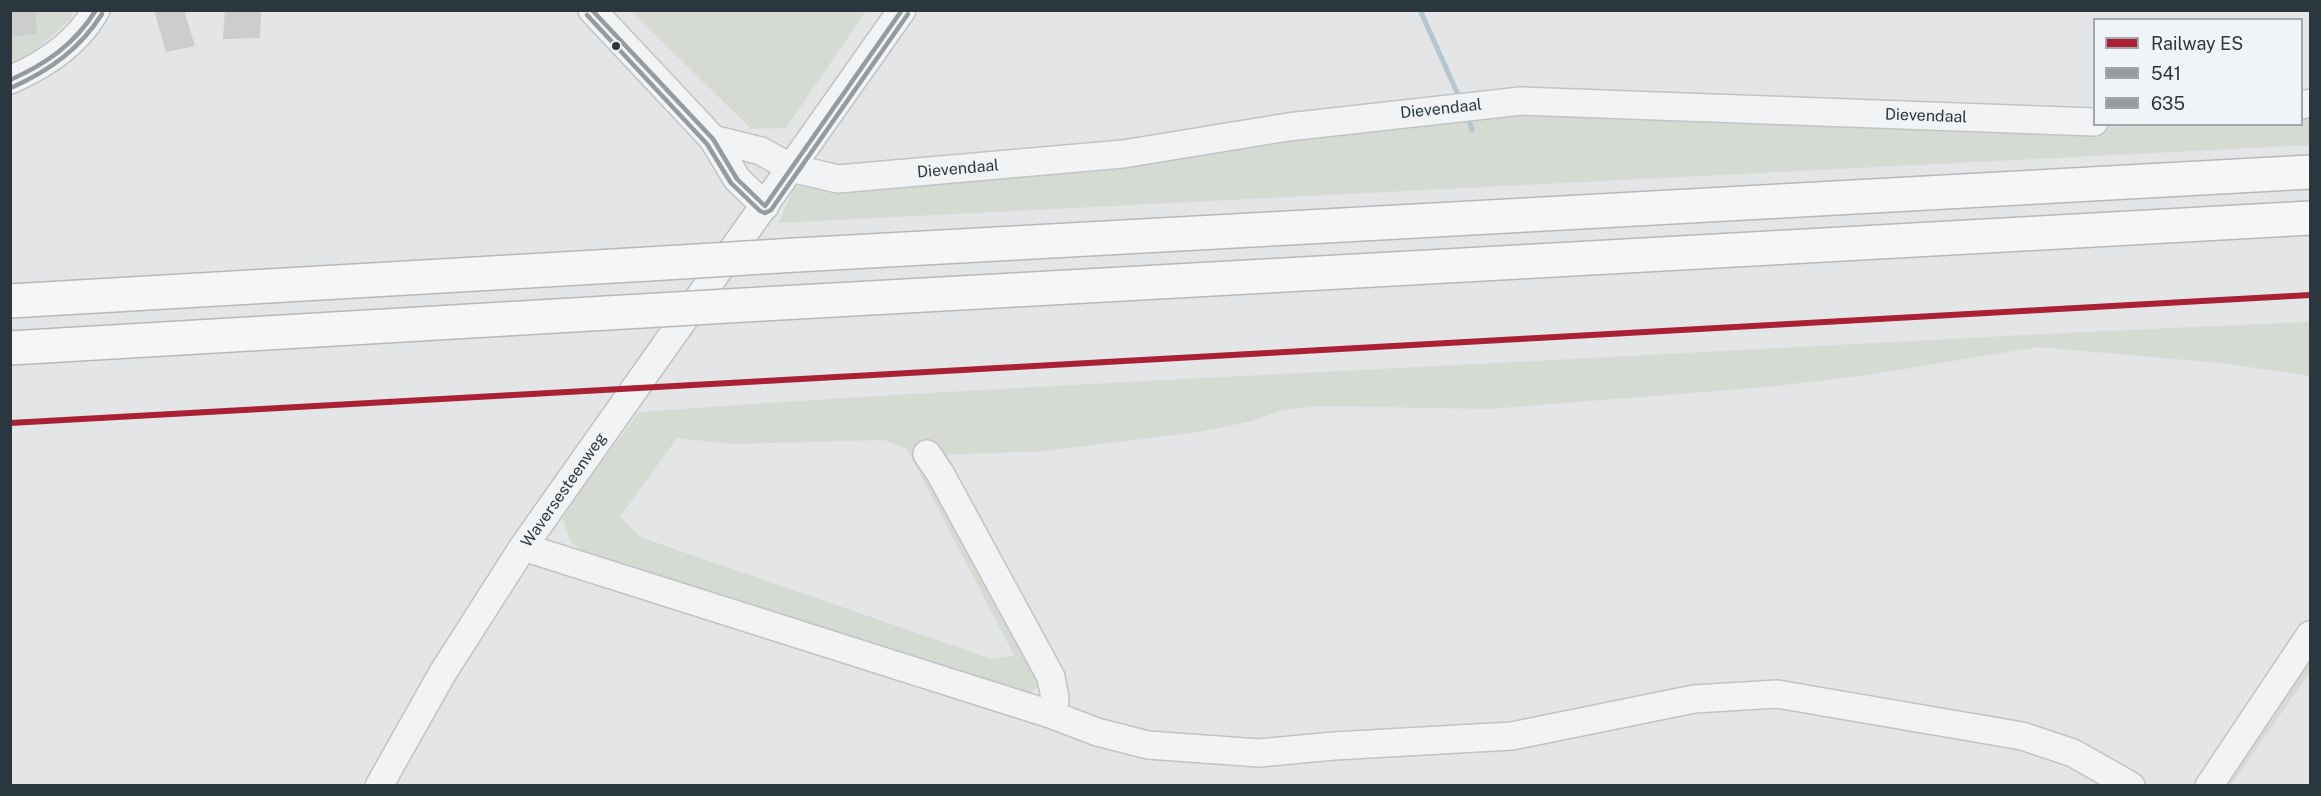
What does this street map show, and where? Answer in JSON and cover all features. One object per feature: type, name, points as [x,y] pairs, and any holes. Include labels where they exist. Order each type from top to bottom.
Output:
[{"type":"highway","points":[[10,301],[796,255],[2310,172]]},
{"type":"highway","points":[[10,348],[2310,218]]},
{"type":"street","points":[[10,80],[35,69],[54,56],[82,32],[96,10]]},
{"type":"street","points":[[592,10],[713,139],[737,178],[765,206]]},
{"type":"street","name":"Waversesteenweg","points":[[379,786],[442,674],[523,547],[902,10]]},
{"type":"street","name":"Dievendaal","points":[[713,139],[760,151],[791,168],[838,179],[1123,154],[1288,127],[1521,101],[2093,122]]},
{"type":"street","points":[[927,454],[940,473],[1051,677],[1055,698],[1053,715]]},
{"type":"street","points":[[523,547],[1053,715],[1097,732],[1148,745],[1259,753],[1334,746],[1512,736],[1694,699],[1777,694],[2022,736],[2073,753],[2131,786]]},
{"type":"street","points":[[2208,786],[2310,635]]},
{"type":"shaded area","points":[[10,11],[73,11],[71,19],[30,56],[13,63],[10,61]]},
{"type":"shaded area","points":[[631,11],[866,11],[786,128],[751,129]]},
{"type":"shaded area","points":[[2310,109],[2310,145],[778,223],[795,187],[1510,110],[2087,127],[2303,126],[2303,110]]},
{"type":"shaded area","points":[[2310,322],[2310,376],[2221,363],[2038,347],[1868,375],[1767,387],[1489,409],[1321,406],[1283,410],[1252,421],[1199,432],[1046,451],[942,455],[1039,668],[1039,686],[1022,696],[582,552],[570,541],[563,519],[575,498],[639,412],[1067,385]],"holes":[[[677,438],[731,444],[884,440],[907,449],[1014,655],[992,659],[640,537],[620,517]]]},
{"type":"shaded area","points":[[2310,647],[2310,672],[2231,785],[2218,786]]},
{"type":"building","points":[[10,10],[35,10],[37,34],[10,37]]},
{"type":"building","points":[[154,10],[184,10],[195,46],[166,52]]},
{"type":"building","points":[[225,10],[261,10],[260,38],[223,39]]},
{"type":"waterway","points":[[1420,10],[1460,99]]},
{"type":"waterway","points":[[1467,114],[1472,130]]},
{"type":"rail line","name":"ES","points":[[10,423],[2310,295]]},
{"type":"transit line","name":"541","points":[[10,80],[59,52],[79,33],[96,10]]},
{"type":"transit line","name":"541","points":[[592,10],[713,139],[737,179],[765,206],[902,10]]},
{"type":"transit line","name":"635","points":[[13,87],[52,66],[74,48],[102,14]]},
{"type":"transit line","name":"635","points":[[587,15],[707,144],[731,183],[760,211],[765,213],[771,210],[908,14]]}]
